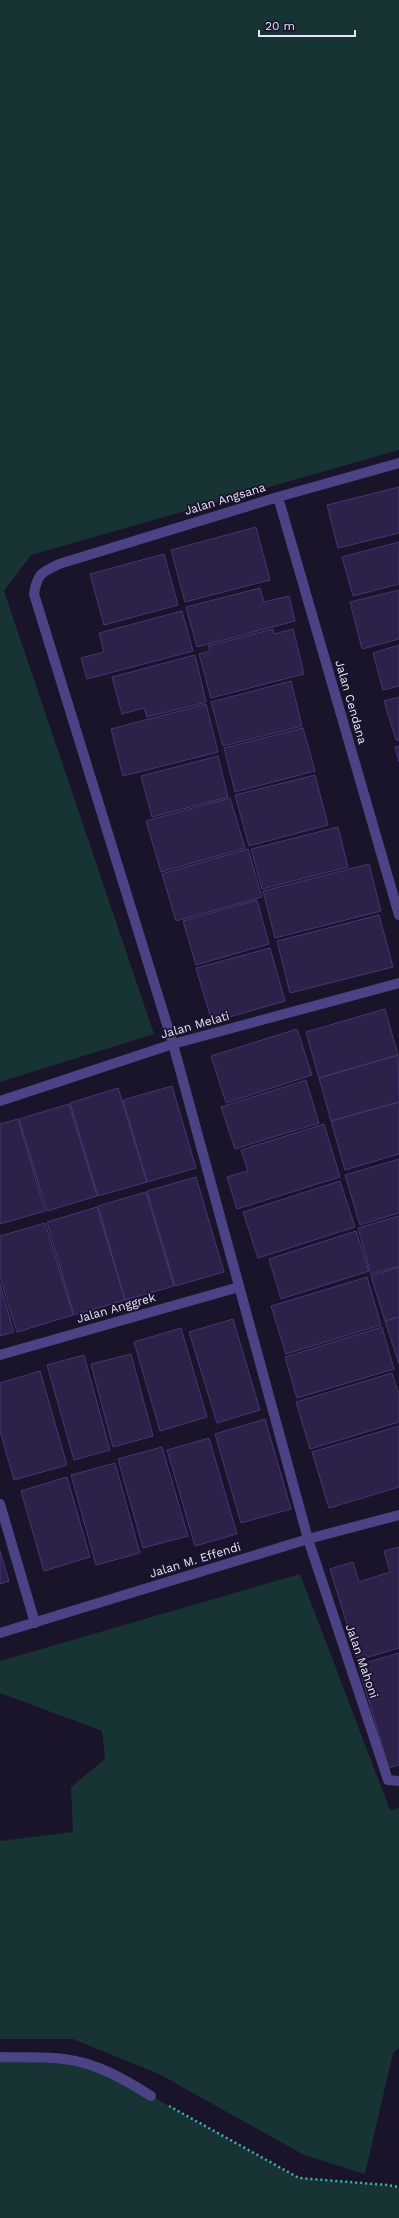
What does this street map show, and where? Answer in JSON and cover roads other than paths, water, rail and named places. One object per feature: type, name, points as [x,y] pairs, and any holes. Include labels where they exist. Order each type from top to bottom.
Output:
[{"type":"street","name":"Jalan Angsana","points":[[308,1539],[238,1287],[173,1044],[34,594],[36,581],[44,570],[59,564],[278,496],[399,463]]},
{"type":"street","name":"Jalan Cendana","points":[[278,496],[399,915]]},
{"type":"street","name":"Jalan Melati","points":[[0,1101],[173,1044],[399,983]]},
{"type":"street","name":"Jalan Anggrek","points":[[0,1355],[238,1287]]},
{"type":"street","points":[[0,1504],[35,1623]]},
{"type":"street","name":"Jalan M. Effendi","points":[[0,1633],[308,1539],[399,1515]]},
{"type":"street","name":"Jalan Mahoni","points":[[308,1539],[388,1780],[399,1781]]},
{"type":"street","points":[[0,2057],[64,2058],[82,2062],[101,2068],[151,2096]]}]
